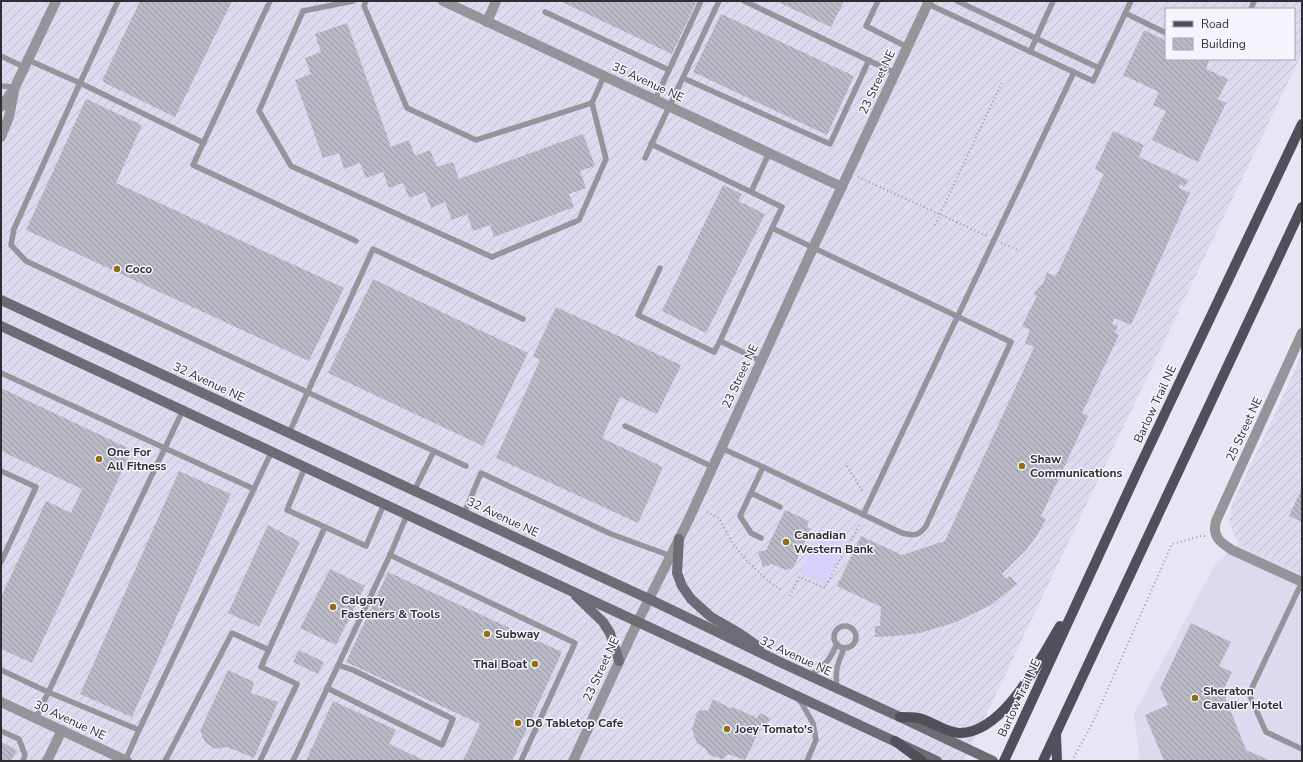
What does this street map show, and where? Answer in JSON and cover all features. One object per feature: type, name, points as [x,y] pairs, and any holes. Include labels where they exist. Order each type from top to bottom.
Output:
[{"type":"main road","name":"Barlow Trail NE","points":[[1004,761],[1302,124]]},
{"type":"main road","points":[[1043,761],[1302,206]]},
{"type":"main road","points":[[1,295],[14,306]]},
{"type":"main road","name":"32 Avenue NE","points":[[1,300],[649,599],[837,690],[900,717],[993,761]]},
{"type":"main road","points":[[1,326],[937,761]]},
{"type":"main road","points":[[679,539],[677,573],[682,586],[691,598],[711,617],[739,633],[784,664]]},
{"type":"main road","points":[[900,717],[919,718],[950,732],[958,733],[975,730],[989,722],[1001,713],[1027,681],[1088,579]]},
{"type":"main road","points":[[568,589],[606,628],[615,644],[620,660]]},
{"type":"main road","points":[[1056,733],[1057,761]]},
{"type":"main road","points":[[895,741],[922,761]]},
{"type":"street","points":[[1,107],[15,87],[56,1]]},
{"type":"street","name":"35 Avenue NE","points":[[443,1],[842,187]]},
{"type":"street","points":[[487,22],[496,1]]},
{"type":"street","name":"23 Street NE","points":[[573,761],[638,621],[671,556],[713,467],[928,2]]},
{"type":"street","points":[[1,137],[10,117],[15,87]]},
{"type":"street","name":"25 Street NE","points":[[1216,536],[1214,528],[1216,521],[1302,333]]},
{"type":"street","points":[[1216,536],[1222,544],[1232,550],[1302,582]]},
{"type":"street","name":"30 Avenue NE","points":[[1,702],[126,761]]},
{"type":"street","points":[[47,761],[62,730]]},
{"type":"lane","points":[[118,1],[14,229],[11,245],[26,260],[466,466]]},
{"type":"lane","points":[[270,1],[193,165],[356,241]]},
{"type":"lane","points":[[353,1],[303,11],[259,111],[291,166],[492,257],[579,220],[606,159],[592,103],[604,76]]},
{"type":"lane","points":[[366,1],[364,6],[407,108],[476,140],[592,103]]},
{"type":"lane","points":[[655,100],[701,1]]},
{"type":"lane","points":[[645,158],[719,1]]},
{"type":"lane","points":[[744,1],[895,73]]},
{"type":"lane","points":[[878,1],[866,26],[907,47]]},
{"type":"lane","points":[[958,1],[1099,68]]},
{"type":"lane","points":[[1030,52],[1053,1]]},
{"type":"lane","points":[[928,2],[1093,81],[1131,1]]},
{"type":"lane","points":[[545,12],[669,70]]},
{"type":"lane","points":[[1125,14],[1165,33]]},
{"type":"lane","points":[[1,56],[80,83],[204,143]]},
{"type":"lane","points":[[683,78],[830,144],[869,60]]},
{"type":"lane","points":[[863,515],[1074,72]]},
{"type":"lane","points":[[1,86],[15,87]]},
{"type":"lane","points":[[651,144],[782,207],[714,352],[638,315],[660,268]]},
{"type":"lane","points":[[751,192],[769,153]]},
{"type":"lane","points":[[721,448],[902,533],[917,535],[926,526],[1010,342],[772,228]]},
{"type":"lane","points":[[289,433],[373,249],[523,319]]},
{"type":"lane","points":[[720,341],[761,361]]},
{"type":"lane","points":[[1,373],[254,489]]},
{"type":"lane","points":[[36,718],[183,410]]},
{"type":"lane","points":[[624,426],[713,467]]},
{"type":"lane","points":[[126,761],[139,730],[272,451]]},
{"type":"lane","points":[[414,491],[434,451]]},
{"type":"lane","points":[[305,467],[287,510],[366,546],[384,504]]},
{"type":"lane","points":[[761,538],[751,533],[740,516],[763,467]]},
{"type":"lane","points":[[1,471],[36,487],[1,562]]},
{"type":"lane","points":[[464,514],[481,473],[611,534],[671,556]]},
{"type":"lane","points":[[751,493],[780,508]]},
{"type":"lane","points":[[293,761],[390,555],[407,515]]},
{"type":"lane","points":[[260,761],[297,684],[261,667],[325,527]]},
{"type":"lane","points":[[390,555],[575,643],[521,761]]},
{"type":"lane","points":[[1302,582],[1249,694],[1266,732],[1302,750]]},
{"type":"lane","points":[[842,626],[850,627],[855,632],[856,639],[852,646],[844,648],[837,644],[834,637],[837,629],[842,626]]},
{"type":"lane","points":[[165,761],[232,633],[269,650]]},
{"type":"lane","points":[[809,676],[829,660],[837,644]]},
{"type":"lane","points":[[837,690],[835,674],[844,648]]},
{"type":"lane","points":[[328,688],[442,745],[453,719],[353,670],[338,665]]},
{"type":"lane","points":[[1,670],[48,692],[139,730]]},
{"type":"lane","points":[[798,697],[813,723],[816,740],[807,761]]},
{"type":"lane","points":[[1,731],[19,739],[25,755],[23,761]]},
{"type":"path","points":[[935,225],[1002,82]]},
{"type":"path","points":[[858,177],[1018,250]]},
{"type":"path","points":[[847,466],[863,492]]},
{"type":"path","points":[[707,512],[719,518],[733,544],[746,560],[768,581],[781,590]]},
{"type":"path","points":[[790,596],[799,576],[825,588],[846,547],[849,545],[863,515]]},
{"type":"path","points":[[1072,761],[1094,720],[1172,544],[1201,536],[1216,536]]},
{"type":"shaded area","points":[[1,1],[1302,1],[1302,53],[964,761],[1,761]]},
{"type":"shaded area","points":[[1302,353],[1302,574],[1245,547],[1236,539],[1229,520],[1232,504]]},
{"type":"shaded area","points":[[821,528],[846,539],[825,584],[800,573]]},
{"type":"shaded area","points":[[1240,542],[1245,547],[1302,574],[1302,761],[1140,761],[1134,714],[1216,563]]},
{"type":"building","points":[[140,1],[232,1],[175,117],[103,82],[103,79]]},
{"type":"building","points":[[560,1],[691,1],[696,3],[672,54]]},
{"type":"building","points":[[776,1],[844,1],[831,27]]},
{"type":"building","points":[[721,14],[854,76],[827,135],[693,72]]},
{"type":"building","points":[[347,23],[391,147],[409,140],[415,156],[430,150],[437,167],[453,162],[459,179],[583,134],[595,166],[580,171],[586,188],[569,194],[574,207],[494,237],[490,225],[473,231],[467,214],[452,220],[445,202],[431,208],[425,192],[409,198],[403,183],[389,188],[383,172],[366,178],[360,163],[344,169],[339,153],[323,158],[295,80],[311,74],[305,58],[321,52],[315,34]]},
{"type":"building","points":[[1144,30],[1165,40],[1165,60],[1206,60],[1209,61],[1206,69],[1228,79],[1218,99],[1226,103],[1198,162],[1152,140],[1166,111],[1153,105],[1159,92],[1123,75]]},
{"type":"building","points":[[86,99],[142,125],[116,183],[344,288],[309,361],[26,230]]},
{"type":"building","points":[[1113,131],[1144,145],[1139,157],[1188,180],[1185,187],[1180,184],[1179,188],[1190,193],[1131,325],[1114,318],[1112,324],[1118,326],[1115,333],[1119,335],[1082,413],[1088,416],[1041,516],[1046,519],[1038,534],[1026,550],[1002,574],[1006,579],[1010,576],[1017,584],[991,605],[956,622],[920,633],[875,637],[875,626],[880,626],[881,607],[837,586],[861,536],[902,555],[945,541],[1034,347],[1025,343],[1030,330],[1022,326],[1037,296],[1033,294],[1043,283],[1047,273],[1056,276],[1104,174],[1095,169]]},
{"type":"building","points":[[723,185],[742,194],[738,201],[765,214],[706,333],[662,311]]},
{"type":"building","points":[[373,279],[528,353],[483,446],[328,373]]},
{"type":"building","points":[[556,307],[681,365],[657,414],[620,397],[602,438],[663,467],[638,523],[496,458],[540,360],[533,356]]},
{"type":"building","points":[[1,388],[132,450],[32,663],[1,649],[1,597],[46,501],[71,513],[82,489],[1,451]]},
{"type":"building","points":[[179,471],[231,494],[132,717],[80,694]]},
{"type":"building","points":[[1302,488],[1302,522],[1289,516]]},
{"type":"building","points":[[785,510],[809,521],[807,527],[811,529],[793,568],[786,570],[772,564],[763,567],[758,552],[766,550]]},
{"type":"building","points":[[268,525],[300,542],[259,627],[228,613]]},
{"type":"building","name":"Calgary Fasteners & Tools","points":[[330,569],[365,586],[336,645],[300,628]]},
{"type":"building","points":[[388,572],[562,652],[512,761],[463,761],[480,724],[346,662]]},
{"type":"building","name":"Sheraton Cavalier Hotel","points":[[1191,623],[1231,642],[1219,666],[1232,672],[1223,691],[1246,750],[1271,761],[1164,761],[1145,715],[1168,705],[1160,688]]},
{"type":"building","points":[[299,650],[324,662],[318,674],[293,662]]},
{"type":"building","points":[[228,670],[254,682],[251,693],[278,702],[254,758],[227,747],[215,749],[205,742],[200,731]]},
{"type":"building","name":"Joey Tomato's","points":[[713,699],[732,709],[733,707],[757,718],[760,713],[770,718],[766,727],[762,725],[745,760],[728,754],[723,759],[709,755],[706,749],[697,743],[692,730],[697,713],[701,710],[708,711]]},
{"type":"building","points":[[333,701],[396,730],[389,744],[426,761],[306,761]]},
{"type":"building","points":[[1,742],[17,750],[11,761],[1,761]]},
{"type":"place","name":"Coco","points":[[117,269]]},
{"type":"place","name":"One For All Fitness","points":[[99,459]]},
{"type":"place","name":"Shaw Communications","points":[[1022,466]]},
{"type":"place","name":"Canadian Western Bank","points":[[786,542]]},
{"type":"place","name":"Calgary Fasteners & Tools","points":[[333,607]]},
{"type":"place","name":"Subway","points":[[487,634]]},
{"type":"place","name":"Thai Boat","points":[[535,664]]},
{"type":"place","name":"Sheraton Cavalier Hotel","points":[[1195,698]]},
{"type":"place","name":"D6 Tabletop Cafe","points":[[518,723]]},
{"type":"place","name":"Joey Tomato's","points":[[727,729]]}]
